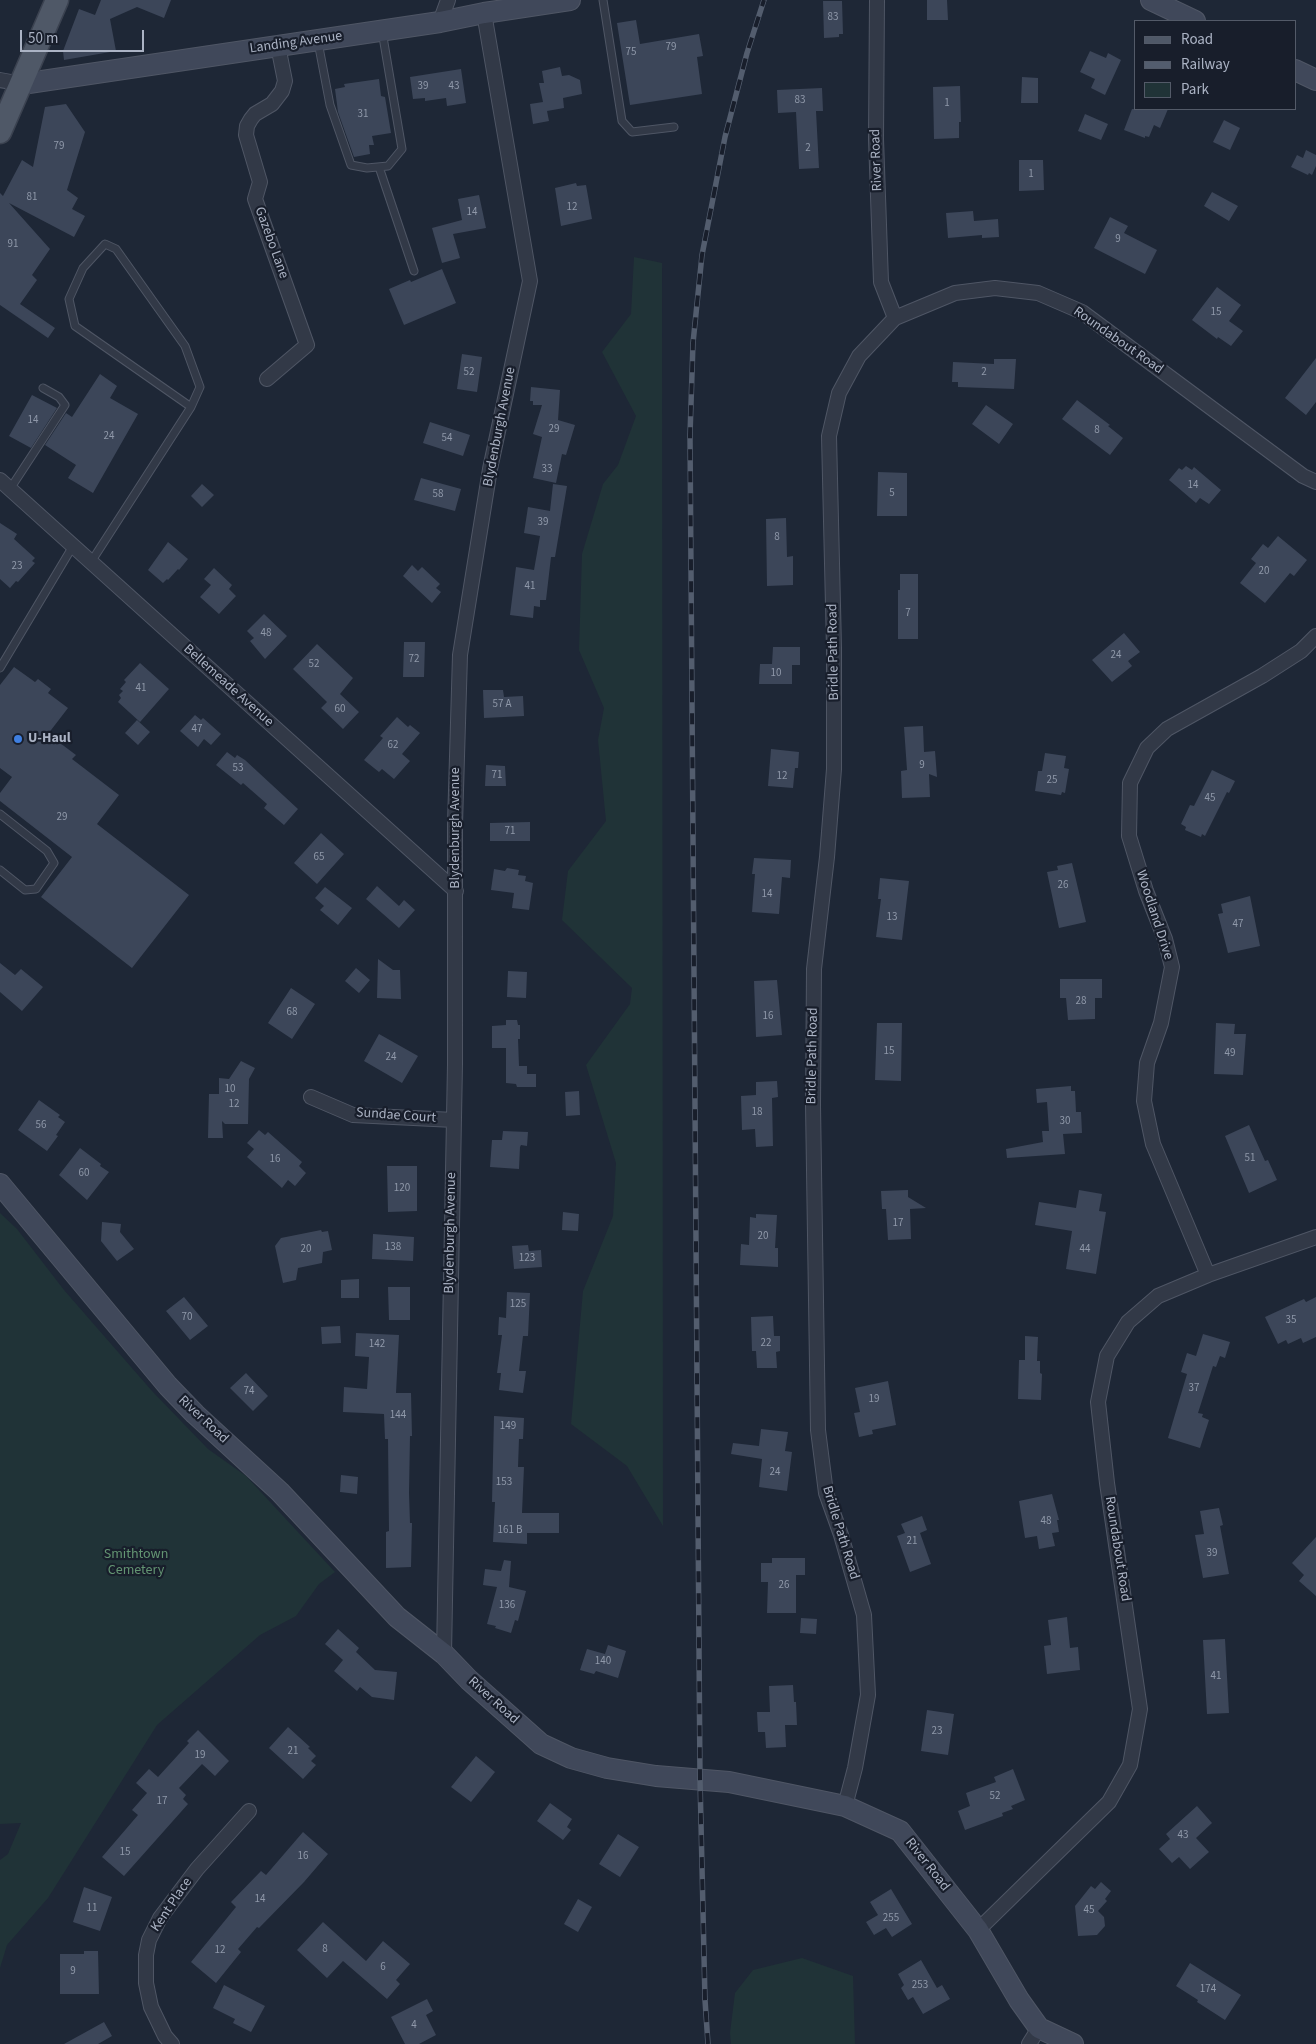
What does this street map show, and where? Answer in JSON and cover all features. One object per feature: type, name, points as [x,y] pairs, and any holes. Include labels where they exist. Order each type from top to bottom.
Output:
[{"type":"main road","points":[[0,132],[57,0]]},
{"type":"street","points":[[440,22],[448,0]]},
{"type":"street","name":"Landing Avenue","points":[[22,84],[382,31],[570,0]]},
{"type":"street","name":"River Road","points":[[877,0],[876,139],[881,282],[895,318]]},
{"type":"street","points":[[1151,0],[1193,20]]},
{"type":"street","name":"Blydenburgh Avenue","points":[[444,1654],[454,1120],[455,824],[460,655],[490,469],[530,281],[484,13]]},
{"type":"street","name":"Gazebo Lane","points":[[267,379],[307,345],[255,199],[260,182],[246,135],[247,126],[255,114],[272,104],[282,91],[285,81],[278,46]]},
{"type":"street","points":[[1296,70],[1316,80]]},
{"type":"street","points":[[0,80],[22,84]]},
{"type":"street","name":"Roundabout Road","points":[[895,318],[955,293],[995,288],[1038,293],[1082,312],[1303,476],[1316,482]]},
{"type":"street","name":"Bridle Path Road","points":[[845,1806],[855,1768],[868,1695],[864,1615],[842,1535],[826,1494],[818,1430],[812,1105],[814,969],[828,857],[834,769],[834,648],[829,436],[839,393],[859,356],[895,318]]},
{"type":"street","name":"Bellemeade Avenue","points":[[5,485],[456,891]]},
{"type":"street","name":"Woodland Drive","points":[[1208,1275],[1152,1144],[1144,1101],[1146,1064],[1161,1023],[1172,967],[1165,939],[1146,892],[1129,836],[1130,783],[1147,748],[1167,729],[1262,676],[1301,651],[1316,636]]},
{"type":"street","name":"Sundae Court","points":[[311,1097],[353,1115],[454,1120]]},
{"type":"street","name":"River Road","points":[[0,1184],[168,1386],[280,1492],[397,1617],[444,1654],[469,1680],[541,1744],[571,1758],[608,1768],[656,1776],[729,1782],[845,1806],[900,1831],[978,1930],[1019,2000],[1034,2036],[1073,2044]]},
{"type":"street","name":"Roundabout Road","points":[[978,1930],[1109,1802],[1130,1765],[1140,1709],[1107,1483],[1098,1402],[1107,1356],[1128,1322],[1158,1296],[1208,1275],[1316,1237]]},
{"type":"street","name":"Kent Place","points":[[172,2044],[165,2036],[151,2007],[146,1983],[146,1955],[149,1940],[160,1918],[196,1869],[249,1811]]},
{"type":"lane","points":[[603,0],[622,121],[632,132],[674,127]]},
{"type":"lane","points":[[318,40],[330,105],[351,165],[367,168],[388,166],[402,149],[382,31]]},
{"type":"lane","points":[[379,167],[414,271]]},
{"type":"lane","points":[[92,562],[191,407],[200,387],[184,346],[116,249],[105,244],[83,268],[69,299],[75,326],[191,407]]},
{"type":"lane","points":[[5,485],[65,406],[60,397],[43,388]]},
{"type":"lane","points":[[0,668],[73,546]]},
{"type":"lane","points":[[0,814],[47,851],[54,863],[36,888],[24,890],[0,870]]},
{"type":"green space","points":[[634,257],[662,263],[663,1526],[627,1466],[571,1424],[583,1291],[613,1216],[616,1163],[586,1065],[630,1004],[632,988],[562,920],[568,871],[606,821],[598,740],[604,708],[579,650],[582,554],[603,484],[618,465],[636,416],[602,352],[631,314]]},
{"type":"green space","name":"Smithtown Cemetery","points":[[0,1213],[17,1229],[64,1290],[152,1391],[208,1449],[246,1476],[335,1572],[319,1584],[296,1616],[260,1635],[157,1725],[48,1898],[7,1945],[0,1968],[0,1860],[8,1854],[21,1823],[0,1824]]},
{"type":"green space","points":[[802,1958],[853,1976],[855,2044],[731,2044],[730,2033],[735,1993],[753,1970]]},
{"type":"building","points":[[101,0],[171,0],[164,18],[137,7],[110,19],[116,51],[64,60],[63,51],[79,9],[95,15]]},
{"type":"building","points":[[927,0],[947,0],[948,20],[927,20]]},
{"type":"building","points":[[823,1],[842,1],[843,34],[839,34],[839,37],[824,38]]},
{"type":"building","points":[[636,20],[640,44],[699,34],[703,56],[697,57],[702,94],[630,105],[617,23]]},
{"type":"building","points":[[1090,51],[1106,58],[1108,53],[1121,60],[1105,95],[1091,88],[1095,79],[1080,72]]},
{"type":"building","points":[[560,67],[562,76],[569,75],[580,80],[582,94],[563,98],[564,108],[547,111],[549,121],[533,124],[530,104],[543,102],[539,83],[544,83],[542,71]]},
{"type":"building","points":[[461,69],[466,103],[447,106],[446,98],[425,101],[425,98],[413,99],[410,77]]},
{"type":"building","points":[[1022,77],[1038,78],[1038,103],[1021,103]]},
{"type":"building","points":[[379,79],[381,96],[385,97],[391,133],[372,136],[374,145],[369,145],[370,154],[354,157],[338,112],[335,89],[345,87],[344,84]]},
{"type":"building","points":[[960,86],[961,122],[959,122],[959,138],[934,139],[933,87]]},
{"type":"building","points":[[822,88],[823,111],[816,111],[819,168],[799,169],[796,112],[778,113],[777,90]]},
{"type":"building","points":[[66,104],[85,132],[67,190],[78,198],[72,209],[85,216],[74,237],[9,203],[50,249],[32,275],[37,280],[20,304],[55,328],[48,338],[0,305],[0,193],[3,196],[22,160],[33,167],[45,107]]},
{"type":"building","points":[[1132,109],[1168,110],[1160,128],[1154,125],[1149,137],[1145,136],[1145,138],[1124,130]]},
{"type":"building","points":[[1085,114],[1108,124],[1101,140],[1078,131]]},
{"type":"building","points":[[1224,120],[1240,128],[1230,150],[1213,142]]},
{"type":"building","points":[[1306,150],[1316,155],[1316,166],[1312,175],[1291,167],[1297,155],[1303,158]]},
{"type":"building","points":[[1019,160],[1043,160],[1044,190],[1019,191]]},
{"type":"building","points":[[576,183],[577,186],[586,185],[592,219],[561,226],[555,188]]},
{"type":"building","points":[[1212,192],[1238,206],[1229,221],[1204,206]]},
{"type":"building","points":[[479,195],[486,228],[453,234],[460,258],[442,263],[432,228],[462,220],[458,199]]},
{"type":"building","points":[[973,211],[974,221],[998,219],[999,237],[982,238],[982,235],[948,238],[946,213]]},
{"type":"building","points":[[1110,217],[1128,226],[1124,233],[1157,250],[1145,274],[1094,248]]},
{"type":"building","points":[[442,269],[456,303],[404,325],[389,289]]},
{"type":"building","points":[[1217,287],[1241,305],[1229,321],[1243,331],[1231,346],[1218,337],[1217,339],[1192,320]]},
{"type":"building","points":[[462,354],[482,357],[477,392],[457,389]]},
{"type":"building","points":[[1316,358],[1316,402],[1306,415],[1285,398]]},
{"type":"building","points":[[994,359],[1016,359],[1014,389],[958,387],[958,382],[952,382],[953,362],[994,364]]},
{"type":"building","points":[[100,374],[117,386],[110,398],[138,414],[93,493],[68,478],[76,465],[45,445],[66,413],[72,417]]},
{"type":"building","points":[[531,387],[560,390],[558,420],[575,425],[566,455],[562,454],[556,483],[533,478],[542,437],[533,434],[542,405],[533,405],[533,401],[530,401]]},
{"type":"building","points":[[32,395],[57,408],[31,448],[9,436]]},
{"type":"building","points":[[1077,400],[1110,425],[1108,426],[1123,438],[1110,455],[1062,419]]},
{"type":"building","points":[[986,405],[1013,424],[999,444],[972,424]]},
{"type":"building","points":[[430,422],[470,435],[463,456],[423,443]]},
{"type":"building","points":[[1186,466],[1192,470],[1194,467],[1221,490],[1209,504],[1200,498],[1196,503],[1169,480],[1179,468],[1182,470]]},
{"type":"building","points":[[878,472],[907,473],[907,516],[877,516]]},
{"type":"building","points":[[421,478],[461,489],[455,511],[414,500]]},
{"type":"building","points":[[202,484],[214,495],[202,507],[191,496]]},
{"type":"building","points":[[553,484],[567,486],[555,557],[551,557],[546,600],[540,600],[540,607],[534,606],[533,618],[510,615],[516,567],[534,570],[540,536],[524,533],[528,507],[550,511]]},
{"type":"building","points":[[786,518],[787,557],[793,556],[793,585],[767,586],[766,519]]},
{"type":"building","points":[[0,523],[17,534],[14,539],[35,558],[32,561],[35,563],[10,588],[0,579]]},
{"type":"building","points":[[1278,536],[1307,560],[1294,576],[1290,573],[1265,603],[1240,583],[1256,563],[1251,559],[1263,544],[1268,548]]},
{"type":"building","points":[[168,542],[188,559],[179,570],[163,583],[148,570]]},
{"type":"building","points":[[412,565],[418,571],[422,567],[440,584],[436,588],[441,592],[432,603],[403,576]]},
{"type":"building","points":[[214,568],[232,585],[229,589],[236,596],[219,614],[200,597],[211,585],[204,579]]},
{"type":"building","points":[[900,574],[918,574],[918,639],[898,639],[898,590],[900,590]]},
{"type":"building","points":[[264,614],[287,636],[265,659],[250,641],[254,638],[247,631]]},
{"type":"building","points":[[1124,633],[1140,652],[1128,661],[1132,666],[1112,682],[1092,660]]},
{"type":"building","points":[[404,642],[425,642],[424,677],[403,677]]},
{"type":"building","points":[[317,644],[353,678],[340,694],[359,712],[343,729],[321,708],[327,702],[293,669]]},
{"type":"building","points":[[773,647],[800,647],[800,665],[792,665],[792,684],[759,684],[760,664],[772,664]]},
{"type":"building","points":[[140,663],[169,689],[140,722],[118,702],[121,698],[119,695],[123,691],[120,689],[126,682],[124,680]]},
{"type":"building","points":[[14,667],[35,682],[38,679],[51,689],[48,693],[68,708],[48,734],[76,755],[72,759],[119,795],[97,824],[189,895],[132,968],[41,897],[72,857],[0,801],[0,793],[12,777],[0,768],[0,685]]},
{"type":"building","points":[[483,690],[503,690],[504,697],[523,696],[524,716],[484,718]]},
{"type":"building","points":[[195,715],[201,720],[203,718],[221,734],[211,745],[204,739],[198,747],[180,731]]},
{"type":"building","points":[[397,717],[408,727],[410,725],[420,733],[402,754],[410,761],[394,779],[382,769],[379,772],[364,760],[383,738],[380,736]]},
{"type":"building","points":[[137,720],[150,732],[138,745],[125,733]]},
{"type":"building","points":[[923,726],[924,752],[935,751],[937,777],[929,774],[930,797],[902,798],[901,771],[907,770],[904,727]]},
{"type":"building","points":[[771,749],[799,752],[798,768],[795,768],[793,788],[768,786]]},
{"type":"building","points":[[227,752],[235,758],[237,755],[245,760],[298,809],[284,825],[264,808],[267,804],[243,783],[241,785],[216,765]]},
{"type":"building","points":[[1045,753],[1066,756],[1064,768],[1069,769],[1065,793],[1062,792],[1061,795],[1035,791],[1038,771],[1042,771]]},
{"type":"building","points":[[486,765],[505,766],[506,786],[485,786]]},
{"type":"building","points":[[1212,770],[1235,781],[1229,793],[1227,792],[1205,836],[1202,834],[1201,837],[1185,830],[1186,827],[1181,824],[1190,805],[1194,806]]},
{"type":"building","points":[[530,822],[530,841],[490,841],[490,823]]},
{"type":"building","points":[[321,833],[344,854],[317,884],[294,863]]},
{"type":"building","points":[[754,858],[791,860],[790,878],[782,877],[779,914],[752,912],[755,874],[752,874]]},
{"type":"building","points":[[1072,863],[1086,922],[1059,928],[1047,872],[1058,870],[1057,866]]},
{"type":"building","points":[[507,868],[519,870],[518,875],[526,876],[525,881],[533,883],[529,910],[512,908],[514,893],[491,890],[494,869],[505,871]]},
{"type":"building","points":[[880,878],[909,881],[902,940],[876,937],[881,899],[878,899]]},
{"type":"building","points":[[377,886],[399,906],[404,900],[415,910],[399,928],[366,899]]},
{"type":"building","points":[[325,887],[352,908],[338,925],[320,910],[324,906],[315,898]]},
{"type":"building","points":[[1250,896],[1260,946],[1228,953],[1218,914],[1223,913],[1221,904]]},
{"type":"building","points":[[378,959],[393,970],[400,970],[401,999],[377,998]]},
{"type":"building","points":[[0,963],[15,975],[21,969],[43,987],[22,1011],[0,992]]},
{"type":"building","points":[[356,968],[370,980],[359,993],[345,981]]},
{"type":"building","points":[[508,971],[527,972],[526,998],[507,997]]},
{"type":"building","points":[[1060,979],[1102,979],[1102,998],[1095,998],[1095,1019],[1068,1020],[1066,998],[1060,998]]},
{"type":"building","points":[[777,980],[782,1035],[756,1037],[754,981]]},
{"type":"building","points":[[291,988],[315,1004],[292,1039],[268,1023]]},
{"type":"building","points":[[506,1020],[517,1020],[518,1025],[520,1025],[520,1039],[518,1039],[519,1066],[527,1066],[527,1074],[536,1074],[536,1087],[517,1087],[516,1084],[506,1083],[506,1048],[492,1048],[492,1026],[506,1025]]},
{"type":"building","points":[[877,1023],[902,1023],[901,1081],[875,1080]]},
{"type":"building","points":[[1216,1023],[1235,1024],[1234,1034],[1246,1034],[1243,1075],[1214,1074]]},
{"type":"building","points":[[379,1034],[418,1056],[402,1083],[364,1061]]},
{"type":"building","points":[[241,1061],[255,1068],[249,1079],[248,1124],[225,1124],[222,1121],[223,1138],[208,1138],[209,1094],[219,1094],[219,1078],[229,1079]]},
{"type":"building","points":[[777,1081],[778,1097],[772,1098],[773,1146],[756,1147],[755,1129],[742,1130],[741,1096],[756,1095],[756,1082]]},
{"type":"building","points":[[1071,1086],[1071,1091],[1075,1091],[1076,1112],[1081,1112],[1082,1133],[1063,1134],[1065,1154],[1007,1158],[1006,1149],[1043,1142],[1042,1131],[1049,1131],[1047,1102],[1037,1103],[1036,1089]]},
{"type":"building","points":[[579,1091],[580,1115],[566,1116],[565,1092]]},
{"type":"building","points":[[39,1100],[60,1115],[58,1117],[65,1122],[47,1151],[18,1130]]},
{"type":"building","points":[[1249,1125],[1265,1161],[1268,1160],[1277,1180],[1249,1193],[1225,1136]]},
{"type":"building","points":[[259,1130],[265,1135],[268,1132],[302,1162],[299,1166],[306,1173],[295,1186],[288,1180],[282,1188],[247,1157],[254,1149],[247,1143]]},
{"type":"building","points":[[503,1131],[528,1132],[527,1146],[521,1145],[520,1147],[519,1169],[490,1167],[492,1140],[502,1140]]},
{"type":"building","points":[[80,1148],[109,1172],[87,1200],[59,1175]]},
{"type":"building","points":[[387,1166],[417,1166],[417,1211],[388,1212]]},
{"type":"building","points":[[908,1190],[908,1197],[926,1208],[910,1209],[911,1239],[888,1240],[886,1209],[882,1209],[881,1191]]},
{"type":"building","points":[[1079,1190],[1102,1194],[1099,1211],[1106,1212],[1096,1274],[1066,1269],[1072,1231],[1035,1225],[1039,1202],[1076,1208]]},
{"type":"building","points":[[563,1212],[579,1214],[578,1231],[562,1230]]},
{"type":"building","points":[[756,1214],[777,1215],[775,1248],[778,1248],[778,1267],[740,1265],[741,1244],[749,1245],[750,1217],[756,1218]]},
{"type":"building","points":[[102,1222],[121,1224],[120,1232],[134,1249],[117,1261],[101,1241]]},
{"type":"building","points":[[321,1230],[322,1232],[328,1231],[332,1250],[323,1252],[322,1263],[298,1268],[296,1280],[283,1283],[275,1246],[281,1238]]},
{"type":"building","points":[[373,1234],[414,1237],[413,1261],[372,1259]]},
{"type":"building","points":[[528,1245],[529,1251],[541,1250],[542,1267],[514,1269],[512,1246]]},
{"type":"building","points":[[359,1279],[359,1298],[341,1298],[341,1280]]},
{"type":"building","points":[[388,1287],[410,1287],[410,1320],[389,1320]]},
{"type":"building","points":[[507,1292],[530,1293],[528,1336],[523,1336],[519,1371],[526,1371],[523,1393],[499,1390],[501,1373],[497,1373],[502,1335],[498,1335],[499,1317],[506,1318]]},
{"type":"building","points":[[184,1297],[208,1326],[190,1340],[166,1311]]},
{"type":"building","points":[[1316,1297],[1316,1337],[1303,1343],[1301,1338],[1288,1344],[1286,1340],[1278,1344],[1265,1317],[1304,1299],[1306,1302]]},
{"type":"building","points":[[773,1316],[774,1336],[780,1336],[780,1351],[776,1352],[777,1368],[757,1368],[756,1351],[752,1351],[751,1317]]},
{"type":"building","points":[[340,1326],[341,1343],[322,1344],[321,1327]]},
{"type":"building","points":[[356,1333],[399,1335],[396,1393],[411,1393],[412,1436],[410,1436],[409,1493],[410,1523],[412,1523],[411,1567],[386,1568],[386,1532],[389,1531],[388,1439],[385,1439],[384,1414],[343,1412],[344,1387],[367,1389],[369,1357],[355,1356]]},
{"type":"building","points":[[1203,1334],[1230,1342],[1225,1358],[1220,1356],[1216,1367],[1213,1366],[1198,1413],[1203,1414],[1202,1417],[1209,1420],[1200,1448],[1168,1438],[1187,1374],[1181,1372],[1187,1353],[1196,1356]]},
{"type":"building","points":[[1025,1336],[1038,1337],[1037,1361],[1040,1361],[1040,1373],[1042,1374],[1041,1400],[1018,1399],[1019,1360],[1025,1360]]},
{"type":"building","points":[[246,1373],[268,1396],[253,1411],[230,1388]]},
{"type":"building","points":[[888,1381],[896,1425],[872,1430],[873,1434],[859,1437],[854,1413],[860,1412],[855,1388]]},
{"type":"building","points":[[494,1416],[524,1418],[523,1439],[519,1439],[518,1467],[524,1467],[522,1513],[559,1513],[559,1533],[527,1533],[527,1544],[493,1542],[495,1502],[492,1502]]},
{"type":"building","points":[[761,1429],[788,1432],[785,1451],[792,1452],[787,1491],[759,1487],[762,1459],[731,1454],[733,1443],[759,1446]]},
{"type":"building","points":[[341,1475],[358,1477],[357,1494],[340,1492]]},
{"type":"building","points":[[1052,1494],[1059,1520],[1057,1520],[1059,1532],[1052,1533],[1055,1546],[1039,1549],[1037,1536],[1025,1538],[1019,1501]]},
{"type":"building","points":[[1219,1508],[1223,1525],[1220,1526],[1229,1574],[1203,1578],[1195,1535],[1204,1534],[1200,1511]]},
{"type":"building","points":[[922,1516],[927,1530],[920,1533],[931,1564],[910,1572],[897,1536],[905,1533],[901,1524]]},
{"type":"building","points":[[1316,1537],[1316,1596],[1299,1581],[1304,1575],[1292,1563]]},
{"type":"building","points":[[772,1558],[805,1558],[805,1575],[796,1575],[796,1613],[767,1613],[768,1582],[761,1582],[761,1563],[772,1563]]},
{"type":"building","points":[[504,1560],[511,1561],[509,1587],[526,1591],[518,1621],[515,1620],[511,1633],[487,1624],[497,1587],[483,1585],[485,1569],[501,1571]]},
{"type":"building","points":[[1067,1617],[1070,1648],[1078,1647],[1080,1670],[1047,1674],[1044,1646],[1051,1645],[1048,1620]]},
{"type":"building","points":[[801,1618],[817,1619],[816,1634],[800,1633]]},
{"type":"building","points":[[338,1629],[359,1648],[356,1652],[375,1670],[397,1672],[394,1700],[372,1697],[360,1687],[357,1691],[334,1671],[343,1660],[325,1644]]},
{"type":"building","points":[[1225,1639],[1229,1713],[1207,1714],[1203,1640]]},
{"type":"building","points":[[608,1645],[626,1651],[618,1678],[596,1671],[594,1674],[580,1670],[587,1649],[605,1654]]},
{"type":"building","points":[[793,1685],[797,1725],[785,1725],[786,1747],[766,1748],[765,1732],[758,1732],[757,1712],[770,1712],[769,1686]]},
{"type":"building","points":[[927,1710],[954,1714],[948,1755],[921,1751]]},
{"type":"building","points":[[288,1727],[310,1747],[308,1748],[316,1756],[311,1761],[316,1765],[303,1779],[269,1748]]},
{"type":"building","points":[[198,1730],[229,1761],[215,1776],[202,1764],[179,1788],[186,1795],[183,1799],[188,1804],[124,1876],[102,1857],[138,1815],[132,1810],[147,1793],[136,1783],[149,1769],[158,1777],[189,1743],[187,1741]]},
{"type":"building","points":[[476,1756],[495,1772],[471,1802],[451,1787]]},
{"type":"building","points":[[1013,1769],[1025,1800],[1011,1806],[1013,1809],[1002,1813],[1003,1816],[965,1830],[958,1811],[970,1806],[966,1793],[996,1782],[994,1777]]},
{"type":"building","points":[[550,1803],[572,1819],[567,1827],[571,1830],[563,1840],[537,1821]]},
{"type":"building","points":[[1197,1806],[1212,1823],[1196,1838],[1209,1852],[1190,1869],[1179,1857],[1172,1863],[1159,1849],[1170,1839],[1166,1834]]},
{"type":"building","points":[[303,1832],[328,1854],[304,1882],[259,1928],[257,1927],[238,1949],[241,1952],[216,1983],[191,1962],[236,1907],[231,1902],[261,1871],[266,1875]]},
{"type":"building","points":[[618,1834],[639,1847],[620,1877],[599,1864]]},
{"type":"building","points":[[1101,1882],[1111,1891],[1105,1899],[1107,1901],[1098,1911],[1104,1917],[1105,1926],[1097,1935],[1078,1936],[1075,1906],[1091,1886],[1095,1889]]},
{"type":"building","points":[[84,1887],[112,1897],[100,1931],[73,1922]]},
{"type":"building","points":[[891,1889],[912,1924],[892,1937],[886,1928],[874,1935],[866,1922],[878,1915],[870,1902]]},
{"type":"building","points":[[578,1899],[592,1907],[578,1932],[564,1924]]},
{"type":"building","points":[[323,1922],[366,1961],[383,1941],[410,1964],[396,1980],[400,1984],[387,1999],[343,1961],[327,1978],[297,1950]]},
{"type":"building","points":[[84,1951],[98,1951],[99,1994],[60,1994],[60,1954],[84,1954]]},
{"type":"building","points":[[921,1960],[937,1988],[942,1985],[950,1999],[923,2014],[913,1997],[908,2000],[901,1988],[904,1985],[898,1974]]},
{"type":"building","points":[[1190,1963],[1241,1995],[1225,2020],[1176,1986]]},
{"type":"building","points":[[224,1985],[265,2006],[251,2032],[233,2023],[235,2019],[213,2008]]},
{"type":"building","points":[[427,1999],[433,2011],[426,2015],[436,2035],[419,2044],[405,2044],[391,2017]]},
{"type":"building","points":[[104,2022],[112,2036],[98,2044],[64,2044]]},
{"type":"railway","points":[[708,2044],[705,2000],[700,1779],[690,435],[693,343],[702,255],[725,137],[747,53],[764,0]]},
{"type":"place","name":"U-Haul","points":[[18,739]]}]
